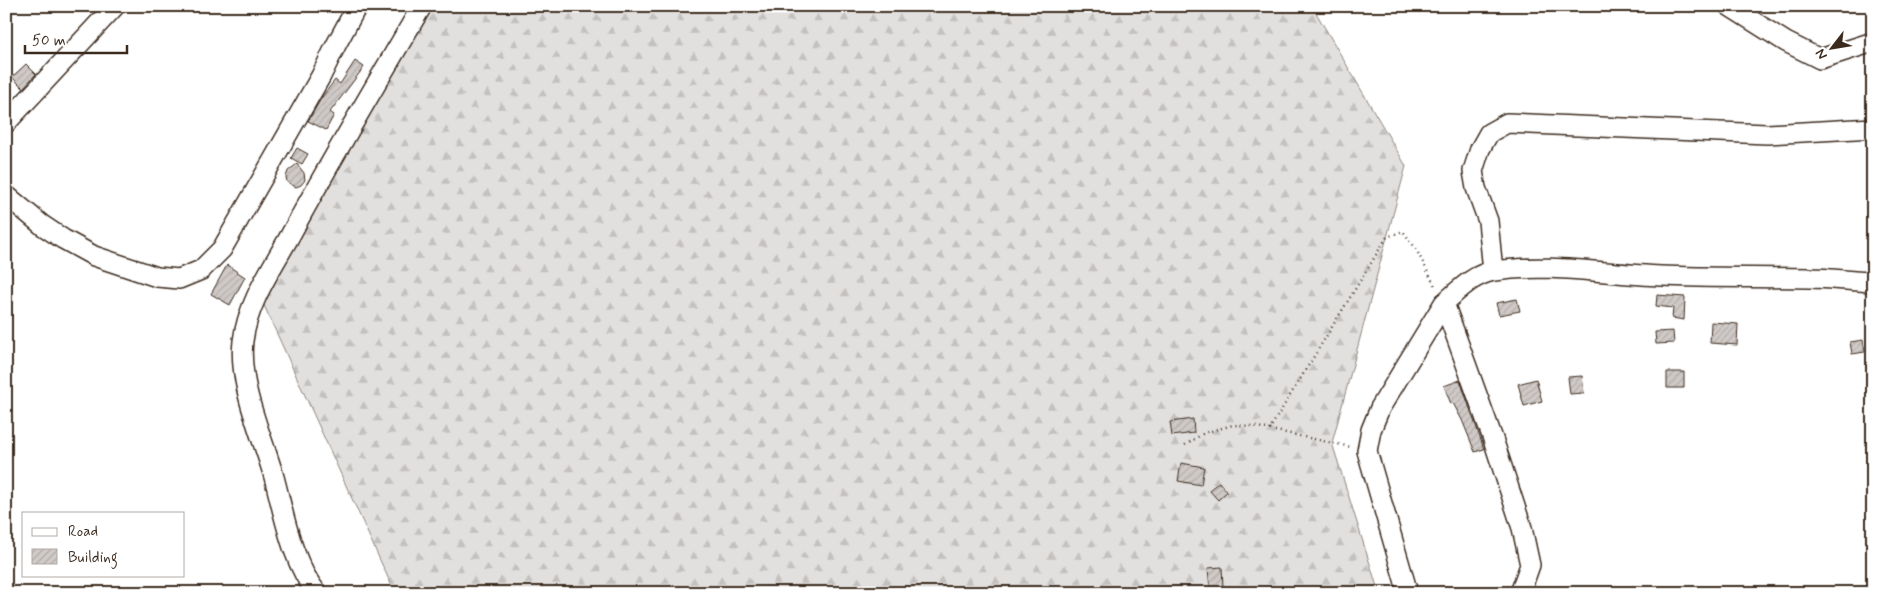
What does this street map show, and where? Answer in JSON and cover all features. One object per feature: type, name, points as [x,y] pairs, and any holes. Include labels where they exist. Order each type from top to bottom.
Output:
[{"type":"street","points":[[6,123],[115,6]]},
{"type":"street","points":[[6,195],[42,225],[94,256],[157,277],[179,279],[201,270],[222,250],[321,76],[357,6]]},
{"type":"street","points":[[317,593],[309,583],[292,543],[250,398],[243,369],[243,342],[249,310],[324,174],[422,6]]},
{"type":"street","points":[[1728,6],[1786,42],[1820,59],[1873,42]]},
{"type":"street","points":[[1493,271],[1488,221],[1476,188],[1473,170],[1480,149],[1489,133],[1507,123],[1766,134],[1873,128]]},
{"type":"street","points":[[1408,593],[1368,451],[1371,430],[1380,408],[1444,303],[1464,285],[1479,276],[1493,271],[1542,269],[1661,276],[1810,278],[1873,282]]},
{"type":"street","points":[[1444,303],[1493,439],[1522,528],[1530,565],[1520,593]]},
{"type":"path","points":[[1269,430],[1387,237],[1403,231],[1416,249],[1444,303]]},
{"type":"path","points":[[1184,445],[1204,433],[1232,425],[1253,426],[1368,451]]},
{"type":"green space","points":[[430,6],[1312,6],[1406,166],[1332,443],[1379,593],[395,593],[262,301]]},
{"type":"building","points":[[355,61],[364,67],[330,112],[334,115],[326,130],[308,121],[322,97],[335,80],[340,84]]},
{"type":"building","points":[[26,64],[36,74],[23,88],[12,77]]},
{"type":"building","points":[[297,148],[308,154],[302,164],[291,158]]},
{"type":"building","points":[[297,164],[304,173],[305,180],[296,187],[287,182],[286,177],[288,171]]},
{"type":"building","points":[[227,265],[245,277],[230,305],[211,294]]},
{"type":"building","points":[[1657,295],[1685,297],[1684,320],[1672,318],[1673,308],[1656,306]]},
{"type":"building","points":[[1517,299],[1520,311],[1499,315],[1496,303]]},
{"type":"building","points":[[1711,322],[1738,324],[1737,345],[1710,343]]},
{"type":"building","points":[[1673,331],[1674,343],[1656,344],[1655,332]]},
{"type":"building","points":[[1863,340],[1865,352],[1852,354],[1850,342]]},
{"type":"building","points":[[1667,372],[1684,372],[1684,388],[1667,388]]},
{"type":"building","points":[[1582,376],[1584,393],[1570,394],[1568,377]]},
{"type":"building","points":[[1536,379],[1542,401],[1524,406],[1518,384]]},
{"type":"building","points":[[1460,380],[1484,449],[1475,452],[1462,420],[1453,403],[1451,404],[1444,386]]},
{"type":"building","points":[[1193,419],[1194,433],[1172,436],[1170,422]]},
{"type":"building","points":[[1181,463],[1204,467],[1201,485],[1178,481]]},
{"type":"building","points":[[1219,482],[1227,492],[1218,500],[1209,490]]},
{"type":"building","points":[[1222,567],[1223,587],[1210,589],[1208,568]]}]
